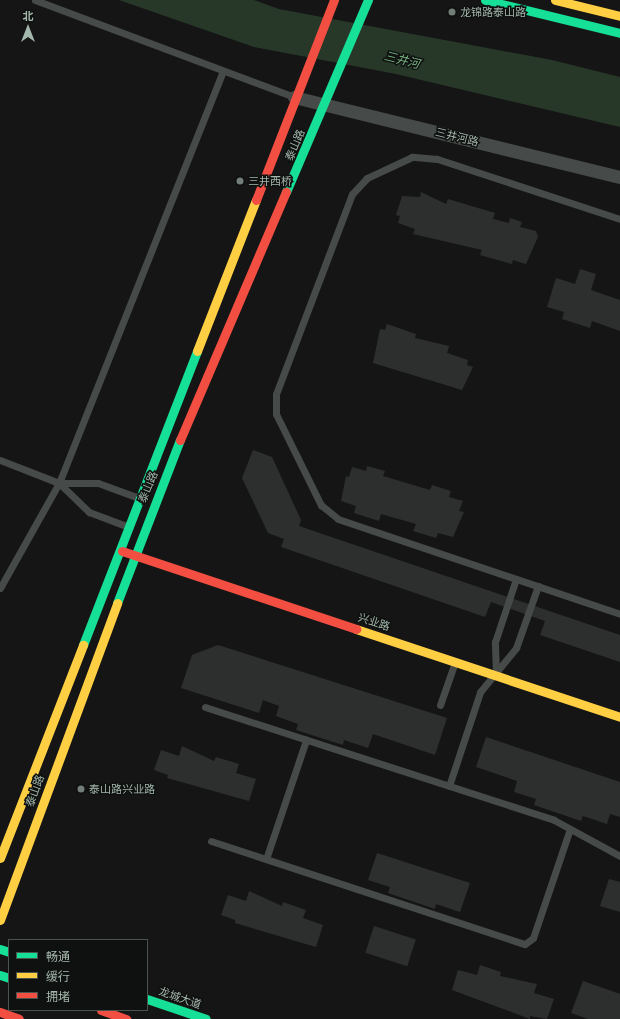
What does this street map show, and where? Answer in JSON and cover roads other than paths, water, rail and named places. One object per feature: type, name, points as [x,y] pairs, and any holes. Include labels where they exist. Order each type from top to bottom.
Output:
[{"type":"main road","name":"泰山路","points":[[0,858],[294,96],[334,0]]},
{"type":"main road","name":"泰山路","points":[[0,920],[134,555],[325,106],[368,0]]},
{"type":"main road","points":[[485,0],[620,33]]},
{"type":"main road","points":[[555,0],[620,16]]},
{"type":"main road","name":"兴业路","points":[[120,550],[620,717]]},
{"type":"main road","name":"龙城大道","points":[[148,999],[206,1019]]},
{"type":"main road","points":[[104,1011],[126,1019]]},
{"type":"main road","points":[[0,1012],[19,1019]]},
{"type":"street","name":"三井河路","points":[[294,96],[325,106],[620,177]]},
{"type":"lane","points":[[35,0],[294,96]]},
{"type":"lane","points":[[0,588],[59,483],[224,71]]},
{"type":"lane","points":[[620,220],[437,159],[412,157],[367,178],[352,194],[276,394],[276,414],[321,505],[338,519],[620,614]]},
{"type":"lane","points":[[0,460],[59,483],[89,512],[128,527]]},
{"type":"lane","points":[[59,483],[98,482],[139,498]]},
{"type":"lane","points":[[496,676],[494,642],[516,579]]},
{"type":"lane","points":[[449,786],[480,692],[496,676],[516,648],[538,586]]},
{"type":"lane","points":[[440,705],[455,662]]},
{"type":"lane","points":[[205,707],[554,820],[620,856]]},
{"type":"lane","points":[[266,858],[306,740]]},
{"type":"lane","points":[[212,841],[525,944],[533,938],[570,829]]},
{"type":"water","name":"三井河","points":[[119,0],[254,0],[279,9],[552,60],[620,77],[620,127],[396,74],[254,47]]},
{"type":"place","name":"龙锦路泰山路","points":[[452,12]]},
{"type":"place","name":"三井西桥","points":[[240,181]]},
{"type":"place","name":"泰山路兴业路","points":[[81,789]]}]
